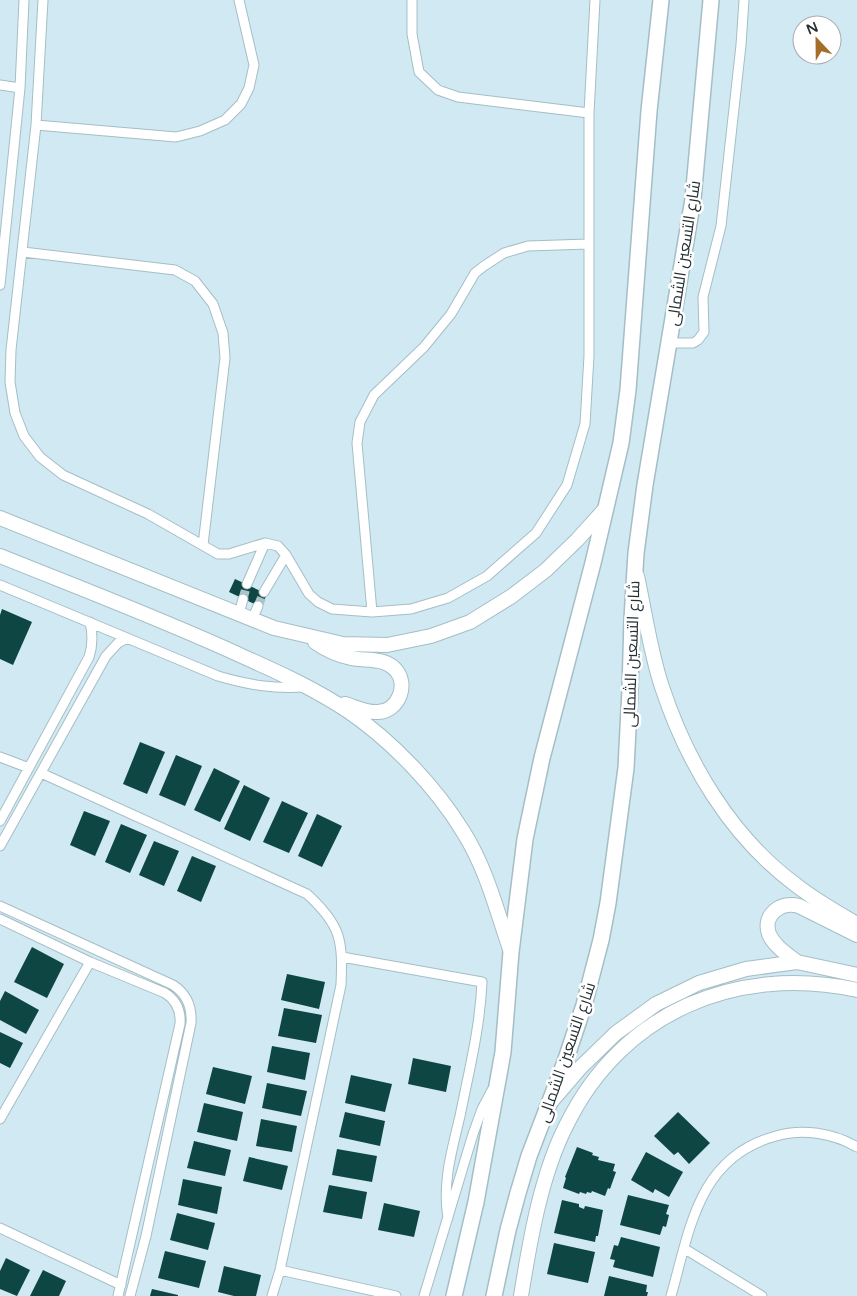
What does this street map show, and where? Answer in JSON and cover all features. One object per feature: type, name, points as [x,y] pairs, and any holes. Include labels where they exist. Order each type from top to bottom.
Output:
[{"type":"main road","points":[[454,1296],[476,1202],[503,1052],[511,952],[522,858],[539,773],[593,563],[621,444],[626,409],[650,102],[661,0]]},
{"type":"main road","name":"شارع التسعين الشمالى","points":[[494,1296],[518,1193],[584,1005],[601,940],[608,903],[626,768],[635,566],[643,502],[693,199],[711,0]]},
{"type":"main road","points":[[0,518],[274,628],[344,644],[387,645],[432,636],[470,622],[512,596],[546,570],[605,509]]},
{"type":"main road","points":[[0,556],[181,629],[309,687],[330,699],[369,727],[416,771],[460,827],[479,860],[511,952]]},
{"type":"main road","points":[[635,566],[651,644],[662,686],[675,722],[708,787],[736,828],[777,870],[814,898],[857,924]]},
{"type":"main road","points":[[308,637],[322,647],[338,654],[388,664],[397,672],[402,683],[398,701],[383,712],[371,712],[330,699]]},
{"type":"main road","points":[[797,962],[776,944],[769,933],[769,918],[781,906],[793,904],[799,906],[857,935]]},
{"type":"main road","points":[[548,1106],[598,1049],[616,1032],[656,1004],[692,986],[722,975],[770,964],[797,962],[857,975]]},
{"type":"main road","points":[[521,1296],[542,1192],[558,1145],[575,1108],[586,1091],[625,1046],[657,1022],[675,1012],[714,995],[734,989],[796,982],[818,983],[857,990]]},
{"type":"street","points":[[0,285],[20,88],[24,0]]},
{"type":"street","points":[[43,0],[36,125],[11,350],[10,382],[15,413],[24,436],[40,457],[63,475],[148,514],[211,551],[225,555],[264,543],[278,546],[286,555],[309,594],[318,602],[332,609],[372,612],[411,609],[448,598],[487,576],[536,533],[567,485],[585,424],[588,356],[589,112],[595,0]]},
{"type":"street","points":[[36,125],[176,137],[200,131],[225,120],[241,104],[249,88],[254,65],[240,0]]},
{"type":"street","points":[[412,0],[412,34],[419,72],[438,90],[458,97],[589,112]]},
{"type":"street","points":[[669,343],[693,343],[704,332],[702,297],[721,226],[741,45],[744,0]]},
{"type":"street","points":[[0,85],[20,88]]},
{"type":"street","points":[[372,612],[357,443],[360,422],[369,403],[380,388],[429,341],[450,314],[475,273],[484,266],[504,253],[528,246],[588,244]]},
{"type":"street","points":[[23,252],[175,270],[195,281],[212,304],[223,333],[225,358],[202,545]]},
{"type":"street","points":[[247,584],[264,543]]},
{"type":"street","points":[[264,592],[286,555]]},
{"type":"street","points":[[0,585],[218,676],[250,685],[282,689],[309,687]]},
{"type":"street","points":[[239,614],[243,599]]},
{"type":"street","points":[[252,620],[258,606]]},
{"type":"street","points":[[0,821],[89,657],[92,646],[90,622]]},
{"type":"street","points":[[0,846],[106,656],[118,643],[128,638]]},
{"type":"street","points":[[0,757],[29,768]]},
{"type":"street","points":[[41,773],[307,894],[326,912],[338,934],[342,957],[341,985],[280,1270],[272,1296]]},
{"type":"street","points":[[0,906],[173,985],[182,992],[189,1002],[191,1023],[146,1236],[130,1296]]},
{"type":"street","points":[[0,919],[90,962],[165,993],[177,1004],[180,1024],[118,1296]]},
{"type":"street","points":[[342,957],[482,982],[476,1036],[446,1176],[448,1218]]},
{"type":"street","points":[[0,1119],[90,962]]},
{"type":"street","points":[[424,1296],[473,1134],[482,1109],[499,1077]]},
{"type":"street","points":[[671,1296],[684,1249],[706,1187],[721,1167],[740,1151],[761,1140],[785,1133],[809,1132],[833,1136],[857,1147]]},
{"type":"street","points":[[0,1228],[120,1285]]},
{"type":"street","points":[[684,1249],[762,1296]]},
{"type":"street","points":[[280,1270],[396,1296]]},
{"type":"building","points":[[235,579],[267,594],[261,607],[229,592]]},
{"type":"building","points":[[2,609],[32,622],[13,665],[0,659],[0,615]]},
{"type":"building","points":[[140,742],[165,752],[147,794],[123,784]]},
{"type":"building","points":[[176,755],[202,766],[185,806],[159,795]]},
{"type":"building","points":[[214,768],[240,781],[220,822],[194,810]]},
{"type":"building","points":[[244,785],[270,798],[250,841],[224,829]]},
{"type":"building","points":[[282,801],[308,813],[289,853],[263,842]]},
{"type":"building","points":[[84,811],[110,821],[95,856],[70,845]]},
{"type":"building","points":[[317,814],[342,826],[322,867],[298,856]]},
{"type":"building","points":[[121,824],[147,835],[130,873],[105,862]]},
{"type":"building","points":[[154,841],[179,851],[164,886],[139,875]]},
{"type":"building","points":[[192,856],[216,866],[201,902],[177,891]]},
{"type":"building","points":[[32,947],[64,964],[47,998],[14,982]]},
{"type":"building","points":[[287,974],[325,982],[319,1009],[281,1000]]},
{"type":"building","points":[[5,991],[39,1010],[26,1034],[0,1020],[0,1001]]},
{"type":"building","points":[[284,1008],[322,1015],[316,1043],[278,1036]]},
{"type":"building","points":[[0,1032],[23,1043],[10,1068],[0,1063]]},
{"type":"building","points":[[272,1046],[310,1053],[305,1080],[267,1072]]},
{"type":"building","points":[[413,1058],[451,1066],[446,1092],[408,1084]]},
{"type":"building","points":[[213,1067],[252,1076],[245,1104],[206,1094]]},
{"type":"building","points":[[351,1075],[392,1084],[385,1112],[345,1103]]},
{"type":"building","points":[[267,1083],[307,1091],[301,1116],[262,1108]]},
{"type":"building","points":[[204,1103],[243,1112],[237,1141],[197,1132]]},
{"type":"building","points":[[345,1112],[385,1121],[380,1146],[339,1137]]},
{"type":"building","points":[[678,1112],[710,1143],[689,1164],[678,1152],[674,1155],[654,1136]]},
{"type":"building","points":[[261,1119],[297,1126],[292,1152],[256,1146]]},
{"type":"building","points":[[194,1141],[231,1150],[225,1176],[187,1168]]},
{"type":"building","points":[[577,1147],[593,1153],[592,1155],[599,1157],[598,1160],[615,1164],[613,1171],[616,1172],[610,1189],[608,1188],[605,1196],[592,1191],[586,1194],[580,1192],[579,1194],[563,1188],[565,1177]]},
{"type":"building","points":[[337,1149],[377,1156],[372,1182],[332,1175]]},
{"type":"building","points":[[646,1152],[683,1172],[669,1197],[655,1189],[653,1193],[631,1180]]},
{"type":"building","points":[[249,1157],[288,1166],[282,1190],[243,1181]]},
{"type":"building","points":[[183,1179],[222,1187],[217,1214],[178,1205]]},
{"type":"building","points":[[329,1185],[367,1192],[362,1219],[323,1212]]},
{"type":"building","points":[[628,1195],[669,1205],[666,1214],[669,1215],[666,1227],[663,1226],[660,1235],[620,1225]]},
{"type":"building","points":[[562,1200],[579,1204],[579,1207],[584,1209],[585,1206],[603,1210],[595,1242],[554,1233]]},
{"type":"building","points":[[384,1203],[420,1211],[414,1237],[378,1230]]},
{"type":"building","points":[[177,1213],[215,1223],[208,1250],[170,1240]]},
{"type":"building","points":[[621,1237],[660,1247],[653,1277],[613,1267],[615,1260],[610,1259],[614,1245],[618,1246]]},
{"type":"building","points":[[554,1243],[595,1252],[588,1283],[547,1274]]},
{"type":"building","points":[[165,1251],[206,1261],[199,1288],[158,1278]]},
{"type":"building","points":[[6,1258],[30,1270],[17,1296],[0,1289],[0,1271]]},
{"type":"building","points":[[224,1266],[261,1275],[256,1296],[234,1296],[218,1292]]},
{"type":"building","points":[[43,1270],[66,1281],[59,1296],[30,1296]]},
{"type":"building","points":[[609,1276],[647,1285],[647,1296],[604,1296]]},
{"type":"building","points":[[152,1289],[178,1295],[178,1296],[150,1296]]},
{"type":"tunnel","points":[[243,599],[247,584]]},
{"type":"tunnel","points":[[258,606],[264,592]]}]
